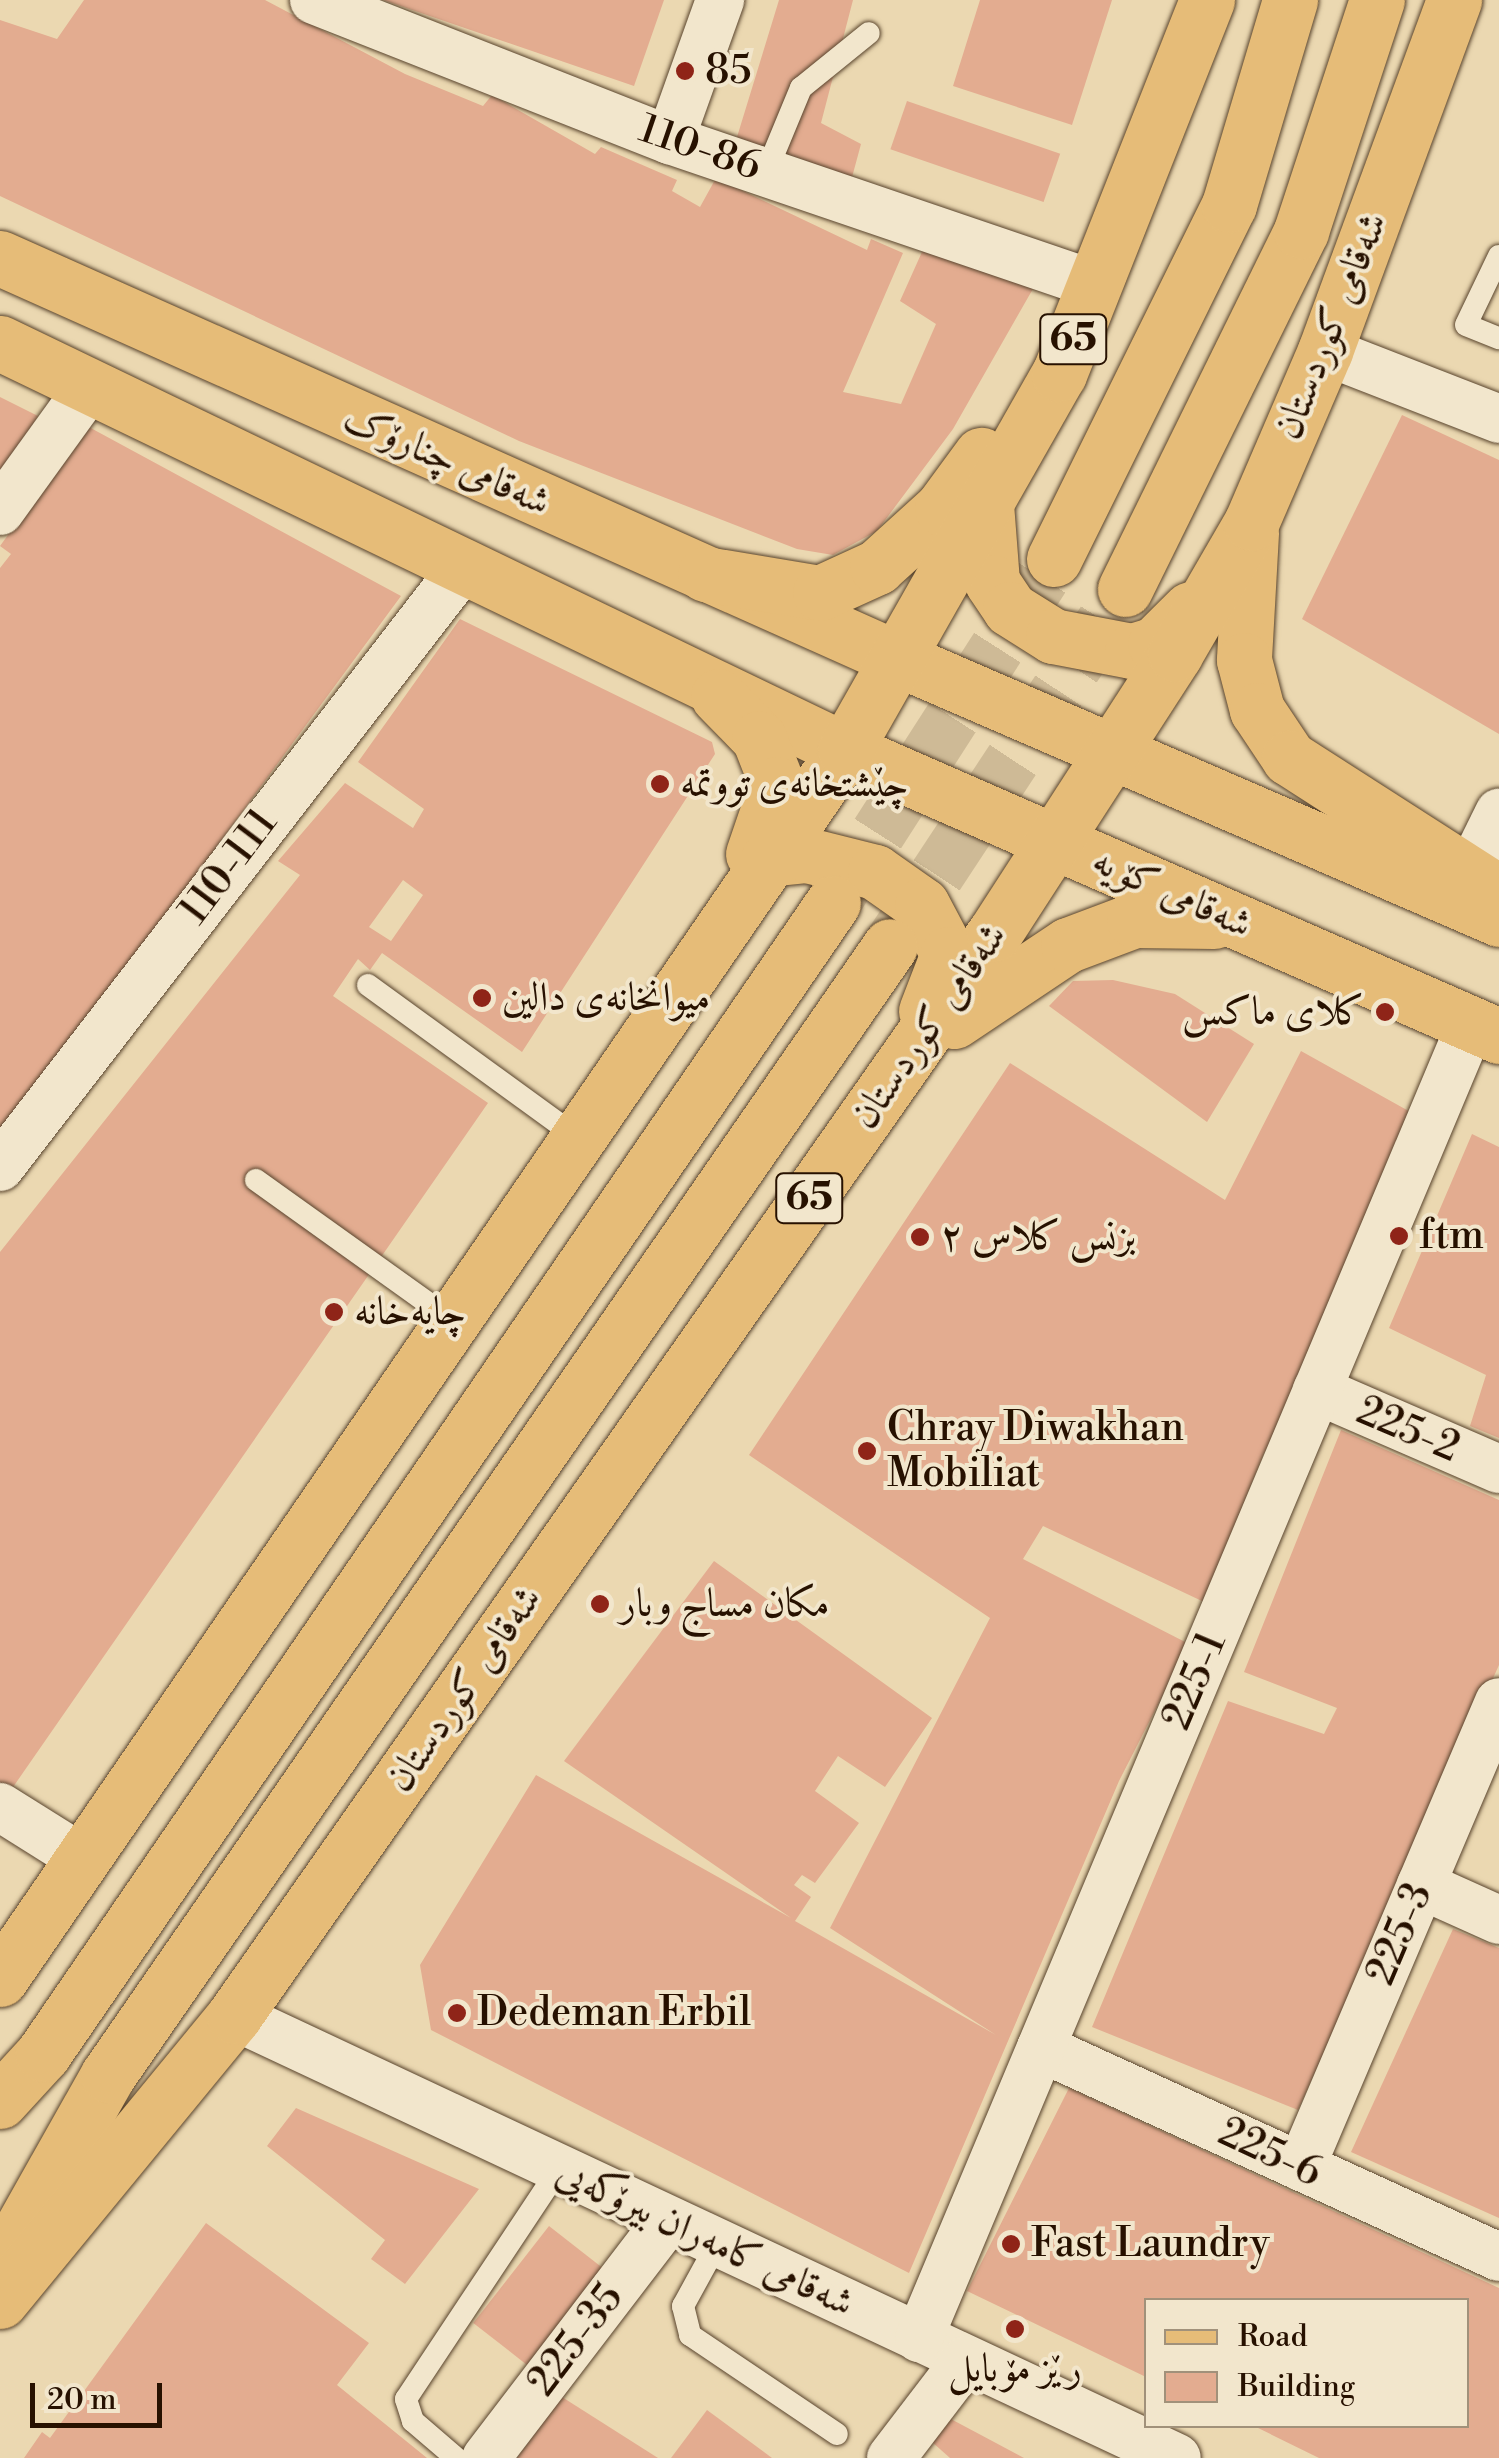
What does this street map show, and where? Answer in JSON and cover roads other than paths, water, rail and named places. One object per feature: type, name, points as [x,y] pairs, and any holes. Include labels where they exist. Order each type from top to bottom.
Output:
[{"type":"main road","name":"65","points":[[0,1979],[78,1856],[844,750],[986,504],[1087,300],[1207,0]]},
{"type":"main road","name":"65","points":[[1054,558],[1229,205],[1290,0]]},
{"type":"main road","name":"شەقامی کوردستان","points":[[1125,589],[1301,231],[1377,0]]},
{"type":"main road","name":"شەقامی کوردستان","points":[[0,2301],[234,2016],[900,1069],[1055,842],[1242,540],[1325,351],[1454,0]]},
{"type":"main road","name":"شەقامی چنارۆک","points":[[0,258],[896,658]]},
{"type":"main road","points":[[705,574],[820,593],[877,567],[942,508],[1087,300]]},
{"type":"main road","points":[[0,343],[718,696],[844,750]]},
{"type":"main road","points":[[986,504],[992,582],[1010,608],[1053,636],[1112,654],[1155,644],[1242,540]]},
{"type":"main road","points":[[1242,540],[1244,660],[1256,710],[1289,758],[1485,881]]},
{"type":"main road","points":[[896,658],[1499,920]]},
{"type":"main road","points":[[718,696],[759,738],[777,784],[730,914]]},
{"type":"main road","name":"شەقامی کۆیە","points":[[844,750],[1485,1030]]},
{"type":"main road","points":[[768,859],[807,855],[875,872],[940,930],[948,954],[942,980],[900,1069]]},
{"type":"main road","points":[[0,2101],[43,2054],[834,903]]},
{"type":"main road","points":[[900,1069],[1022,968],[1134,920],[1220,921],[1323,959]]},
{"type":"main road","name":"شەقامی کوردستان","points":[[0,2267],[130,2042],[890,946]]},
{"type":"street","name":"110-86","points":[[314,0],[670,140],[767,170],[1087,300]]},
{"type":"street","points":[[670,140],[720,0]]},
{"type":"street","points":[[1325,351],[1499,420]]},
{"type":"street","points":[[0,511],[90,386]]},
{"type":"street","name":"110-111","points":[[0,1167],[461,570]]},
{"type":"street","points":[[1485,881],[1499,813]]},
{"type":"street","name":"225-1","points":[[920,2338],[1317,1390],[1485,1030]]},
{"type":"street","name":"225-2","points":[[1317,1390],[1499,1469]]},
{"type":"street","name":"225-3","points":[[1301,2167],[1499,1702]]},
{"type":"street","points":[[0,1807],[78,1856]]},
{"type":"street","points":[[1421,1885],[1499,1920]]},
{"type":"street","name":"شه‌قامی كامەران بیرۆكەیی","points":[[234,2016],[1177,2458]]},
{"type":"street","name":"225-6","points":[[1042,2048],[1499,2258]]},
{"type":"street","name":"225-35","points":[[486,2458],[667,2221]]},
{"type":"street","points":[[891,2458],[966,2360]]},
{"type":"lane","points":[[767,170],[801,88],[868,34]]},
{"type":"lane","points":[[1499,256],[1466,325],[1499,338]]},
{"type":"lane","points":[[368,985],[576,1136]]},
{"type":"lane","points":[[256,1180],[450,1318]]},
{"type":"lane","points":[[456,2458],[413,2420],[406,2399],[558,2170]]},
{"type":"lane","points":[[717,2244],[683,2306],[690,2335],[837,2434]]},
{"type":"tunnel","points":[[833,903],[1054,559]]},
{"type":"tunnel","points":[[891,944],[1125,589]]},
{"type":"place","name":"85","points":[[685,71]]},
{"type":"place","name":"چێشتخانەی تووتمە","points":[[660,784]]},
{"type":"place","name":"میوانخانەی دالین","points":[[482,998]]},
{"type":"place","name":"كلای ماكس","points":[[1385,1012]]},
{"type":"place","name":"ftm","points":[[1399,1236]]},
{"type":"place","name":"بزنس کلاس ٢","points":[[920,1237]]},
{"type":"place","name":"چایەخانە","points":[[334,1312]]},
{"type":"place","name":"Chray Diwakhan Mobiliat","points":[[867,1451]]},
{"type":"place","name":"مكان مساج وبار","points":[[600,1604]]},
{"type":"place","name":"Dedeman Erbil","points":[[457,2013]]},
{"type":"place","name":"Fast Laundry","points":[[1011,2244]]},
{"type":"place","name":"رێز مۆبایل","points":[[1015,2329]]}]
